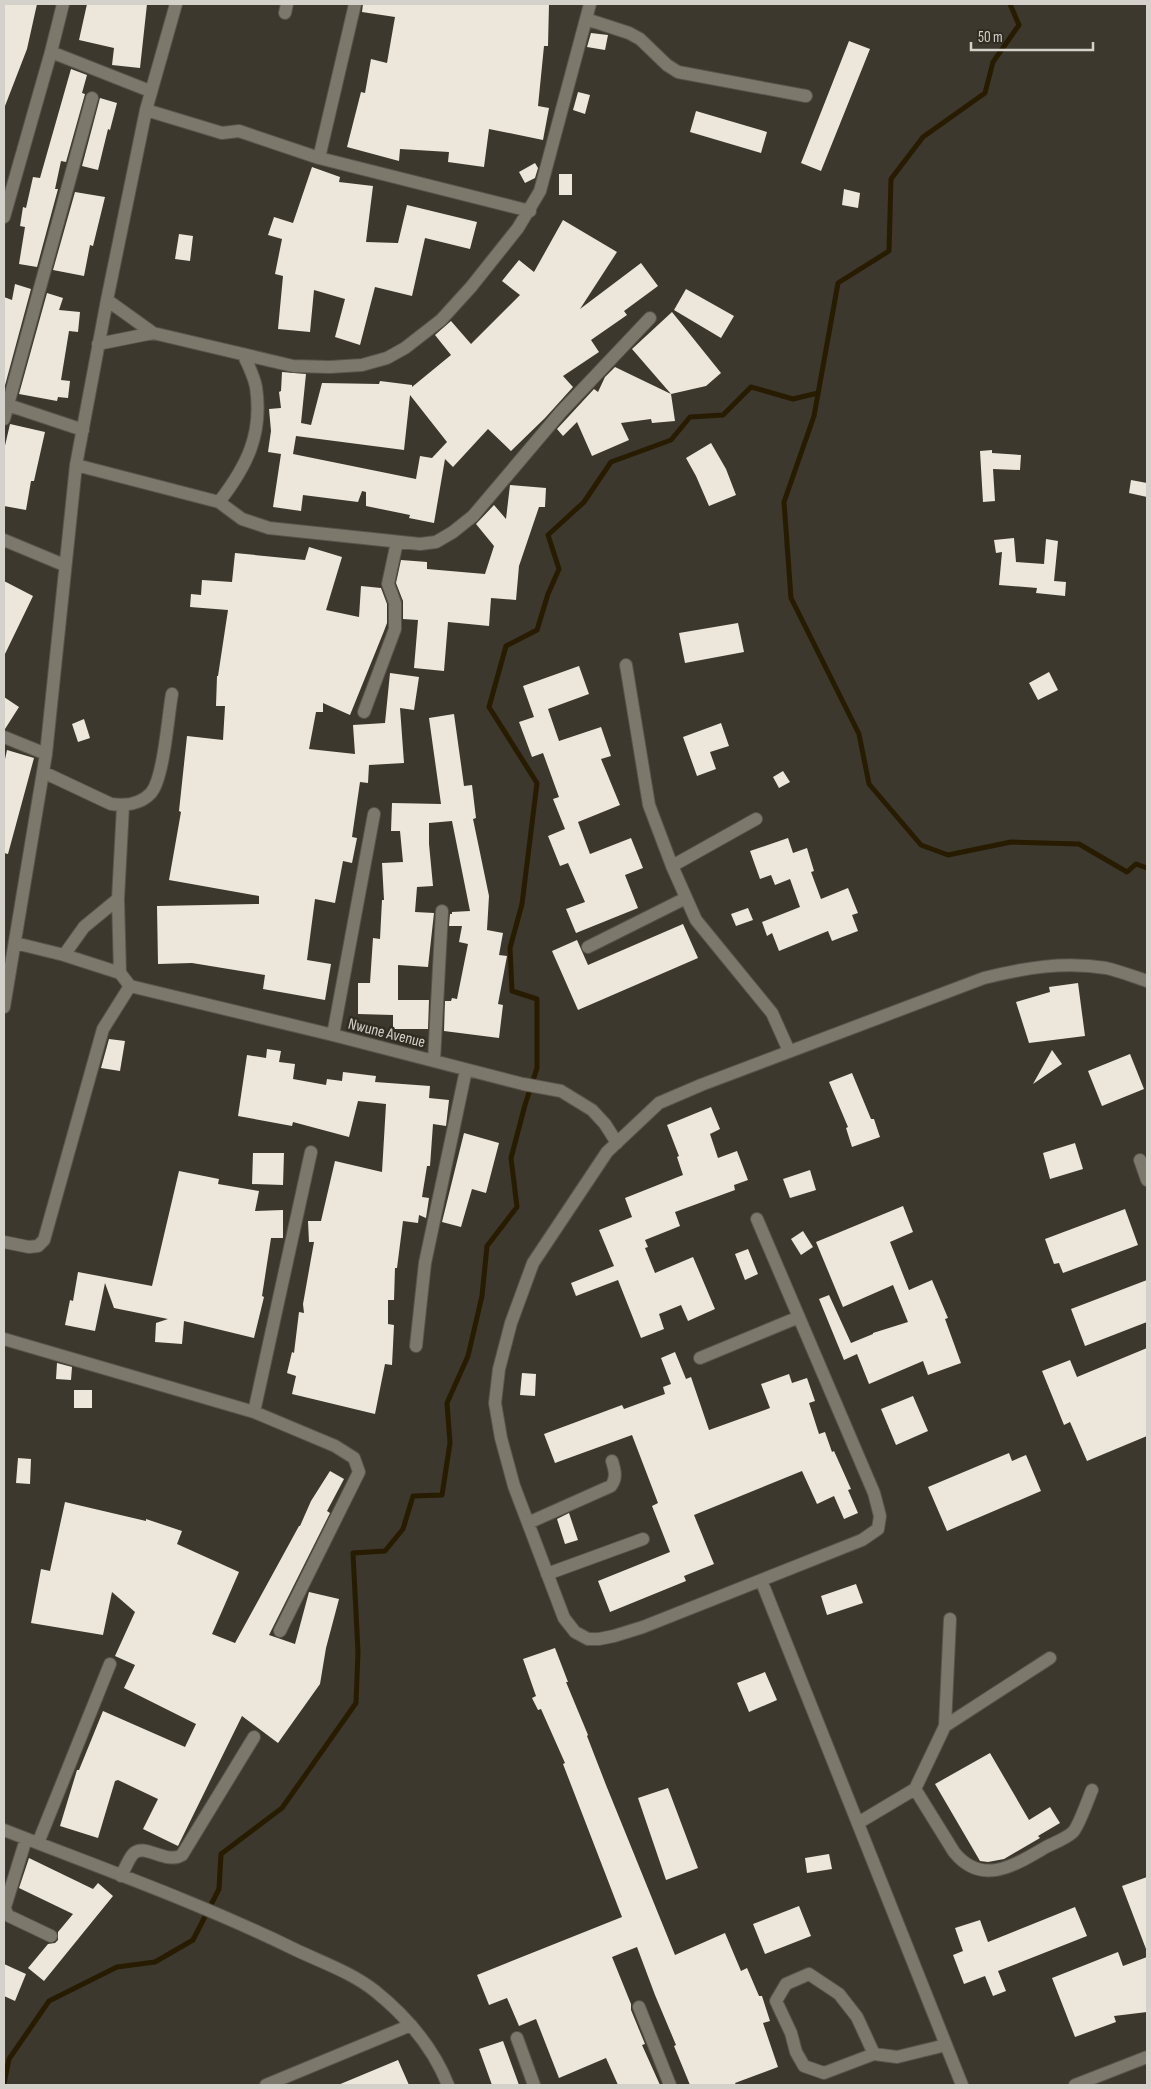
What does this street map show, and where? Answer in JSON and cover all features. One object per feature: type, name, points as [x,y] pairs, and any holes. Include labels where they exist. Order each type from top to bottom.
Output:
[{"type":"street","points":[[4,217],[63,4]]},
{"type":"street","points":[[4,1007],[46,754],[64,565],[76,465],[98,344],[150,91],[176,4]]},
{"type":"street","points":[[319,158],[355,4]]},
{"type":"street","points":[[107,300],[154,333],[293,366],[330,367],[362,365],[387,358],[405,348],[441,320],[472,287],[530,211],[540,192],[590,4]]},
{"type":"street","points":[[586,19],[629,33],[640,39],[661,61],[678,72],[806,96]]},
{"type":"street","points":[[51,52],[150,91]]},
{"type":"street","points":[[4,419],[92,98]]},
{"type":"street","points":[[146,110],[222,133],[239,131],[319,158],[530,211]]},
{"type":"street","points":[[76,465],[219,502],[242,519],[270,528],[420,544],[436,542],[453,532],[473,516],[561,412],[650,318]]},
{"type":"street","points":[[98,344],[154,333]]},
{"type":"street","points":[[219,502],[246,462],[253,445],[257,406],[256,385],[244,354]]},
{"type":"street","points":[[8,405],[83,430]]},
{"type":"street","points":[[4,540],[64,565]]},
{"type":"street","points":[[364,712],[395,629],[395,603],[388,584],[397,542]]},
{"type":"street","points":[[626,665],[649,805],[672,866],[696,920],[772,1013],[789,1051]]},
{"type":"street","points":[[43,772],[111,804],[123,806],[136,802],[151,793],[159,779],[172,694]]},
{"type":"street","points":[[4,737],[46,754]]},
{"type":"street","points":[[120,973],[118,899],[123,806]]},
{"type":"street","points":[[333,1034],[374,814]]},
{"type":"street","points":[[672,866],[756,819]]},
{"type":"street","points":[[588,947],[686,898]]},
{"type":"street","points":[[64,955],[84,927],[118,899]]},
{"type":"street","points":[[434,1061],[442,911]]},
{"type":"street","points":[[4,1242],[29,1247],[38,1246],[44,1240],[103,1029],[130,986],[120,973],[64,955],[15,943]]},
{"type":"street","points":[[757,1219],[874,1493],[880,1516],[878,1529],[862,1540],[643,1627],[599,1640],[588,1639],[575,1632],[564,1618],[514,1486],[501,1438],[495,1403],[499,1369],[511,1323],[533,1263],[607,1152],[659,1104],[701,1085],[984,978],[1021,969],[1065,964],[1108,968],[1147,981]]},
{"type":"street","name":"Nwune Avenue","points":[[130,986],[333,1034],[466,1070],[561,1092],[592,1110],[605,1124],[617,1143]]},
{"type":"street","points":[[416,1346],[425,1263],[466,1070]]},
{"type":"street","points":[[254,1412],[311,1152]]},
{"type":"street","points":[[1140,1160],[1147,1180]]},
{"type":"street","points":[[700,1358],[799,1316]]},
{"type":"street","points":[[4,1339],[254,1412],[335,1446],[354,1458],[359,1472],[280,1631]]},
{"type":"street","points":[[528,1523],[611,1486],[615,1481],[616,1475],[612,1461]]},
{"type":"street","points":[[547,1574],[643,1539]]},
{"type":"street","points":[[761,1580],[962,2085]]},
{"type":"street","points":[[858,1823],[916,1789],[946,1726],[950,1619]]},
{"type":"street","points":[[946,1726],[1050,1658]]},
{"type":"street","points":[[52,1936],[9,1916],[5,1907],[110,1664]]},
{"type":"street","points":[[125,1877],[134,1854],[139,1851],[144,1850],[167,1858],[178,1858],[182,1855],[254,1737]]},
{"type":"street","points":[[916,1789],[962,1862],[982,1871],[1012,1866],[1073,1832],[1092,1790]]},
{"type":"street","points":[[4,1830],[236,1920],[360,1981],[393,2006],[411,2025],[433,2055],[448,2085]]},
{"type":"street","points":[[874,2054],[857,2018],[839,1994],[809,1974],[786,1984],[776,2000],[791,2033],[796,2052],[804,2066],[824,2073],[874,2054],[897,2057],[946,2045]]},
{"type":"street","points":[[639,2007],[670,2085]]},
{"type":"street","points":[[266,2085],[411,2025]]},
{"type":"street","points":[[517,2038],[534,2085]]},
{"type":"street","points":[[1075,2085],[1147,2057]]},
{"type":"building","points":[[4,4],[37,4],[27,49],[5,106]]},
{"type":"building","points":[[87,4],[147,4],[140,68],[112,65],[114,48],[79,40]]},
{"type":"building","points":[[363,4],[549,4],[548,46],[544,46],[538,106],[549,108],[543,140],[489,129],[484,167],[448,162],[449,152],[400,149],[399,161],[347,147],[361,92],[365,93],[371,59],[387,63],[395,17],[362,12]]},
{"type":"building","points":[[591,33],[608,35],[605,50],[587,47]]},
{"type":"building","points":[[849,41],[870,49],[821,171],[801,163]]},
{"type":"building","points":[[71,69],[87,75],[82,93],[85,94],[66,162],[61,161],[55,189],[58,189],[37,267],[19,264],[25,227],[20,226],[23,207],[26,208],[33,177],[40,178]]},
{"type":"building","points":[[578,92],[590,95],[585,114],[573,110]]},
{"type":"building","points":[[100,98],[117,103],[110,130],[108,129],[98,170],[82,166]]},
{"type":"building","points":[[696,111],[767,132],[761,153],[690,132]]},
{"type":"building","points":[[535,163],[538,168],[535,178],[525,183],[519,172]]},
{"type":"building","points":[[312,167],[340,177],[339,182],[373,186],[366,242],[398,243],[407,205],[477,222],[470,249],[425,238],[412,296],[375,287],[360,345],[335,337],[345,299],[314,290],[310,332],[278,329],[283,276],[275,274],[282,239],[268,235],[274,217],[293,223]]},
{"type":"building","points":[[559,174],[572,174],[572,195],[559,195]]},
{"type":"building","points":[[844,189],[860,193],[858,208],[842,205]]},
{"type":"building","points":[[75,192],[105,197],[93,246],[90,245],[84,276],[53,270]]},
{"type":"building","points":[[563,220],[617,252],[580,309],[641,263],[658,286],[624,311],[627,315],[591,340],[599,352],[563,376],[573,387],[511,451],[488,429],[453,467],[445,459],[434,523],[409,518],[410,515],[366,506],[366,492],[362,491],[358,502],[303,495],[301,511],[273,507],[281,454],[268,452],[271,431],[269,409],[281,408],[279,392],[281,391],[282,372],[306,374],[301,423],[311,425],[322,383],[379,384],[380,381],[412,385],[412,387],[451,355],[435,335],[451,321],[471,344],[520,295],[502,281],[519,260],[534,272]],"holes":[[[410,395],[447,442],[432,458],[420,456],[416,479],[293,454],[296,436],[404,450]]]},
{"type":"building","points":[[179,234],[193,236],[190,261],[175,259]]},
{"type":"building","points":[[15,284],[31,289],[4,389],[4,297],[12,300]]},
{"type":"building","points":[[686,289],[734,316],[721,338],[674,310]]},
{"type":"building","points":[[47,293],[63,298],[59,310],[80,312],[78,332],[69,331],[61,380],[70,381],[68,398],[58,397],[57,401],[19,394]]},
{"type":"building","points":[[672,312],[721,373],[706,386],[671,394],[632,349]]},
{"type":"building","points":[[615,367],[671,394],[675,421],[652,423],[651,419],[621,423],[629,440],[592,456],[577,422],[563,436],[557,429],[594,389],[598,392],[605,377]]},
{"type":"building","points":[[10,424],[45,432],[34,481],[31,481],[26,510],[4,506],[4,450]]},
{"type":"building","points":[[711,443],[726,469],[736,495],[709,506],[686,458]]},
{"type":"building","points":[[992,450],[992,453],[1021,455],[1020,470],[993,469],[995,501],[983,502],[980,451]]},
{"type":"building","points":[[1131,480],[1147,483],[1147,497],[1129,493]]},
{"type":"building","points":[[510,485],[546,488],[545,507],[539,507],[519,566],[516,600],[491,598],[489,626],[448,622],[444,671],[414,668],[418,620],[403,619],[403,601],[396,583],[401,560],[427,562],[427,569],[485,574],[494,546],[476,524],[494,505],[506,519]]},
{"type":"building","points":[[1014,538],[1016,562],[1044,564],[1046,539],[1058,541],[1054,581],[1066,582],[1065,596],[1036,593],[1037,588],[999,585],[1002,552],[996,553],[994,540]]},
{"type":"building","points":[[309,547],[342,557],[326,610],[359,617],[361,586],[381,588],[387,604],[387,623],[350,715],[323,703],[323,712],[316,712],[309,749],[355,754],[353,725],[385,723],[390,673],[419,677],[414,710],[400,708],[404,763],[369,765],[368,783],[360,782],[352,837],[357,838],[352,863],[343,861],[335,903],[315,899],[307,960],[331,964],[325,1000],[263,989],[265,975],[192,963],[158,964],[157,906],[259,904],[259,896],[169,880],[181,812],[179,811],[187,736],[223,740],[225,706],[216,706],[217,676],[228,610],[190,607],[191,594],[201,595],[202,580],[232,582],[235,553],[305,560]]},
{"type":"building","points":[[4,581],[33,596],[4,656]]},
{"type":"building","points":[[738,623],[744,652],[685,663],[679,633]]},
{"type":"building","points":[[579,666],[589,694],[548,709],[559,741],[601,727],[611,756],[601,759],[620,805],[578,822],[590,854],[631,838],[643,868],[625,875],[638,908],[576,933],[566,909],[585,902],[568,863],[560,866],[548,836],[565,829],[553,799],[559,797],[543,753],[532,757],[519,722],[534,717],[523,686]]},
{"type":"building","points":[[1049,672],[1058,690],[1038,700],[1029,683]]},
{"type":"building","points":[[4,697],[19,707],[5,729],[4,729]]},
{"type":"building","points":[[454,714],[464,786],[472,785],[476,818],[473,819],[489,896],[487,930],[503,933],[499,955],[507,956],[498,1004],[503,1005],[499,1038],[444,1031],[445,1001],[451,1001],[452,998],[457,999],[468,944],[459,942],[462,926],[449,926],[450,914],[452,912],[470,911],[452,821],[429,823],[433,886],[417,887],[415,912],[434,913],[428,967],[398,965],[398,1000],[429,1000],[428,1029],[393,1029],[393,1015],[358,1014],[358,983],[370,983],[373,938],[380,939],[382,900],[384,900],[382,863],[403,862],[400,831],[391,831],[392,803],[441,804],[429,718]]},
{"type":"building","points":[[84,719],[90,738],[78,742],[72,724]]},
{"type":"building","points":[[721,723],[729,746],[710,752],[716,769],[697,776],[683,737]]},
{"type":"building","points":[[7,750],[34,758],[8,854],[4,853],[4,764]]},
{"type":"building","points":[[783,771],[790,782],[779,788],[773,777]]},
{"type":"building","points":[[788,838],[793,853],[807,848],[814,871],[811,872],[821,899],[848,888],[858,913],[852,915],[858,931],[832,941],[828,931],[779,951],[772,933],[767,936],[762,922],[800,907],[790,879],[775,885],[771,875],[760,879],[750,851]]},
{"type":"building","points":[[748,908],[753,920],[736,926],[731,914]]},
{"type":"building","points":[[683,924],[698,958],[578,1010],[552,951],[577,940],[588,965]]},
{"type":"building","points":[[1078,983],[1085,1036],[1029,1043],[1016,1002],[1050,992],[1049,987]]},
{"type":"building","points":[[109,1039],[125,1041],[120,1071],[101,1068]]},
{"type":"building","points":[[267,1049],[281,1051],[279,1062],[295,1064],[293,1079],[326,1085],[327,1079],[342,1081],[343,1072],[376,1076],[375,1082],[430,1086],[429,1098],[449,1100],[446,1126],[433,1124],[430,1166],[427,1166],[422,1197],[429,1198],[426,1218],[419,1215],[418,1223],[403,1221],[397,1268],[395,1268],[394,1300],[388,1300],[388,1324],[394,1325],[392,1365],[385,1364],[375,1414],[292,1394],[296,1376],[287,1373],[292,1352],[294,1353],[299,1312],[304,1313],[303,1304],[314,1242],[309,1242],[308,1221],[321,1221],[335,1161],[382,1172],[386,1104],[358,1101],[349,1137],[293,1122],[292,1126],[238,1116],[247,1055],[266,1058]]},
{"type":"building","points":[[1052,1050],[1062,1064],[1033,1084]]},
{"type":"building","points":[[1130,1054],[1144,1089],[1102,1106],[1088,1071]]},
{"type":"building","points":[[852,1073],[871,1119],[874,1119],[880,1137],[852,1147],[846,1128],[848,1127],[829,1082]]},
{"type":"building","points":[[711,1107],[720,1129],[710,1134],[718,1158],[737,1151],[748,1180],[734,1185],[735,1190],[675,1212],[680,1226],[645,1240],[648,1247],[645,1248],[655,1273],[693,1257],[715,1309],[688,1321],[681,1305],[659,1314],[664,1329],[641,1338],[618,1280],[576,1296],[571,1283],[614,1266],[599,1230],[632,1217],[625,1198],[683,1175],[677,1157],[679,1156],[667,1125]]},
{"type":"building","points":[[464,1133],[499,1143],[486,1193],[472,1189],[461,1227],[442,1222]]},
{"type":"building","points":[[1075,1143],[1083,1169],[1050,1179],[1043,1153]]},
{"type":"building","points":[[253,1153],[284,1153],[283,1185],[252,1184]]},
{"type":"building","points":[[810,1170],[816,1190],[790,1198],[783,1179]]},
{"type":"building","points":[[179,1171],[219,1179],[218,1184],[259,1191],[255,1211],[283,1210],[283,1238],[271,1238],[262,1296],[264,1297],[254,1338],[184,1321],[182,1344],[155,1342],[156,1323],[168,1319],[114,1308],[105,1283],[95,1331],[65,1325],[70,1300],[73,1301],[78,1272],[152,1286]]},
{"type":"building","points":[[903,1206],[913,1232],[890,1242],[909,1290],[932,1280],[948,1318],[945,1319],[961,1363],[928,1375],[923,1361],[869,1384],[857,1354],[844,1360],[819,1299],[829,1295],[851,1343],[873,1333],[908,1322],[893,1285],[843,1307],[816,1242]]},
{"type":"building","points":[[1125,1209],[1138,1245],[1063,1273],[1059,1263],[1054,1264],[1045,1239]]},
{"type":"building","points":[[803,1231],[813,1247],[801,1255],[791,1239]]},
{"type":"building","points":[[748,1249],[758,1274],[745,1280],[735,1254]]},
{"type":"building","points":[[1147,1280],[1147,1322],[1085,1346],[1071,1309]]},
{"type":"building","points":[[1147,1348],[1147,1436],[1087,1461],[1070,1422],[1064,1425],[1042,1371],[1070,1360],[1077,1377]]},
{"type":"building","points":[[675,1352],[686,1379],[691,1377],[709,1430],[770,1408],[761,1384],[789,1374],[792,1383],[807,1378],[815,1401],[809,1403],[819,1434],[825,1432],[832,1452],[834,1451],[851,1489],[848,1490],[858,1513],[844,1519],[834,1496],[817,1504],[802,1471],[694,1515],[714,1564],[684,1576],[686,1581],[610,1612],[598,1581],[670,1552],[652,1506],[658,1503],[632,1435],[555,1463],[544,1434],[622,1405],[624,1409],[665,1394],[663,1387],[671,1384],[661,1358]]},
{"type":"building","points":[[57,1363],[72,1367],[71,1380],[56,1379]]},
{"type":"building","points":[[522,1373],[536,1374],[535,1396],[520,1395]]},
{"type":"building","points":[[74,1390],[92,1390],[92,1408],[74,1408]]},
{"type":"building","points":[[913,1396],[928,1431],[896,1445],[881,1409]]},
{"type":"building","points":[[1009,1453],[1012,1461],[1026,1455],[1041,1491],[947,1531],[928,1487]]},
{"type":"building","points":[[18,1458],[31,1459],[30,1484],[16,1483]]},
{"type":"building","points":[[330,1471],[344,1479],[327,1511],[330,1513],[269,1635],[295,1644],[309,1592],[339,1599],[326,1648],[320,1684],[278,1743],[242,1716],[178,1846],[143,1829],[158,1799],[118,1780],[115,1781],[98,1838],[60,1826],[77,1770],[79,1770],[103,1711],[185,1747],[196,1724],[124,1688],[135,1665],[115,1656],[135,1612],[112,1592],[103,1635],[31,1623],[41,1569],[50,1571],[65,1502],[146,1521],[146,1519],[182,1531],[177,1544],[239,1572],[212,1634],[235,1643],[300,1526],[311,1501]]},
{"type":"building","points":[[569,1513],[578,1540],[565,1544],[557,1519]]},
{"type":"building","points":[[856,1584],[863,1603],[827,1615],[821,1596]]},
{"type":"building","points":[[555,1648],[568,1682],[566,1682],[606,1785],[675,1955],[725,1933],[741,1971],[747,1968],[759,1996],[762,1996],[770,2021],[763,2023],[778,2067],[735,2083],[736,2085],[690,2085],[637,1947],[612,1957],[645,2044],[642,2045],[660,2085],[618,2085],[606,2058],[559,2078],[536,2019],[519,2026],[507,1998],[489,2005],[477,1975],[622,1917],[563,1764],[565,1763],[541,1709],[538,1710],[532,1698],[536,1696],[523,1659]]},
{"type":"building","points":[[765,1672],[777,1700],[749,1712],[737,1683]]},
{"type":"building","points":[[990,1753],[1029,1820],[1050,1807],[1060,1823],[1038,1836],[1040,1838],[1004,1859],[988,1862],[980,1861],[935,1784]]},
{"type":"building","points":[[668,1788],[698,1868],[666,1880],[638,1798]]},
{"type":"building","points":[[829,1854],[832,1869],[807,1873],[805,1858]]},
{"type":"building","points":[[29,1858],[93,1889],[98,1883],[113,1896],[44,1981],[28,1968],[48,1944],[55,1943],[58,1940],[58,1932],[73,1914],[19,1888]]},
{"type":"building","points":[[1147,1877],[1147,1949],[1146,1949],[1122,1886]]},
{"type":"building","points":[[799,1906],[811,1936],[765,1954],[753,1924]]},
{"type":"building","points":[[1075,1907],[1087,1936],[998,1971],[1006,1991],[993,1996],[985,1976],[964,1984],[953,1955],[963,1951],[955,1928],[980,1920],[988,1942]]},
{"type":"building","points":[[1118,1952],[1123,1966],[1147,1957],[1147,2012],[1114,2016],[1116,2022],[1075,2037],[1052,1978]]},
{"type":"building","points":[[4,1964],[26,1974],[15,2001],[4,1996]]},
{"type":"building","points":[[503,2041],[519,2085],[492,2085],[479,2049]]},
{"type":"building","points":[[398,2060],[409,2085],[338,2085]]},
{"type":"waterway","points":[[1010,4],[1019,25],[993,62],[985,93],[923,137],[891,179],[889,251],[838,283],[814,416],[784,502],[791,598],[859,734],[869,784],[921,845],[948,855],[1011,842],[1079,844],[1127,872],[1136,864],[1147,868]]},
{"type":"waterway","points":[[4,2084],[9,2059],[49,2001],[117,1967],[155,1962],[193,1940],[219,1889],[221,1854],[282,1808],[356,1703],[358,1652],[353,1553],[385,1551],[403,1529],[413,1496],[442,1495],[450,1443],[447,1403],[468,1356],[482,1296],[487,1246],[517,1207],[511,1158],[537,1068],[537,999],[512,991],[510,948],[522,904],[537,783],[489,707],[506,646],[537,630],[548,594],[559,569],[548,535],[584,502],[611,462],[671,440],[690,417],[723,415],[751,387],[793,399],[818,393]]}]
